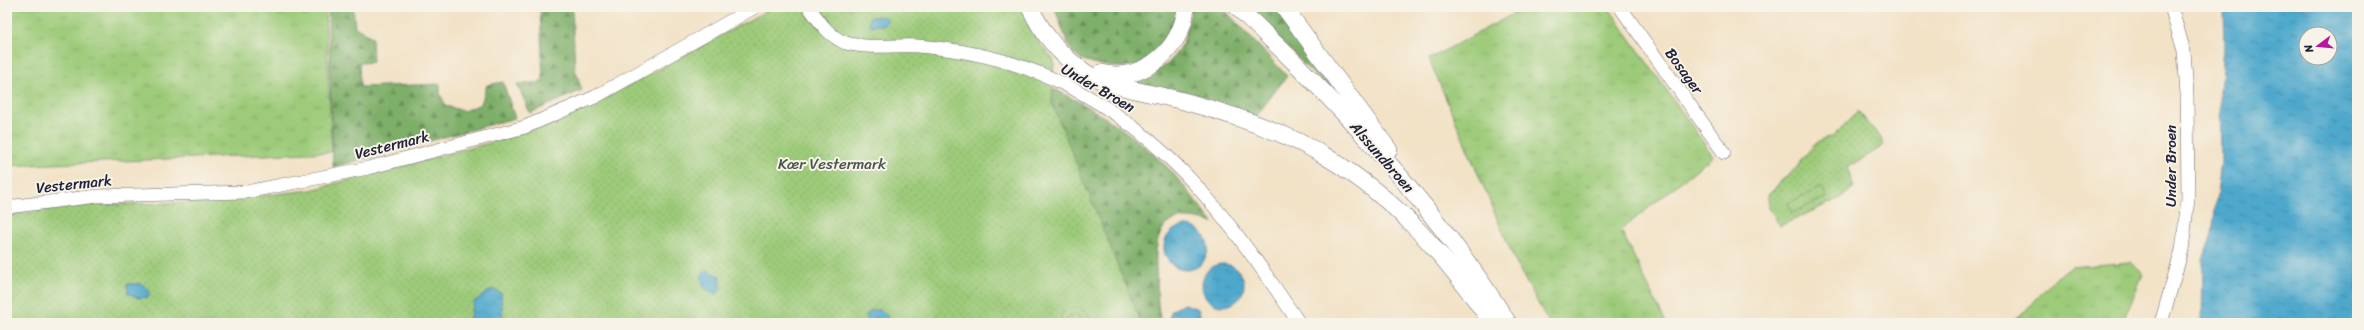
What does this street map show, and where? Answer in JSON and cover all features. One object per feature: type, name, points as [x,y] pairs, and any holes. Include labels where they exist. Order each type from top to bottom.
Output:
[{"type":"highway","points":[[1030,7],[1049,39],[1073,62],[1097,78],[1235,117],[1288,137],[1324,156],[1368,184],[1422,233],[1459,275],[1492,323]]},
{"type":"highway","points":[[1073,62],[1105,74],[1136,72],[1163,56],[1173,45],[1181,31],[1186,7]]},
{"type":"highway","name":"Alssundbroen","points":[[1237,7],[1267,34],[1409,187],[1484,284],[1508,323]]},
{"type":"highway","name":"Alssundbroen","points":[[1237,7],[1401,188],[1476,288],[1498,323]]},
{"type":"highway","points":[[1284,7],[1458,243],[1484,284]]},
{"type":"street","name":"Vestermark","points":[[7,207],[98,196],[246,192],[368,168],[525,127],[595,97],[755,7]]},
{"type":"street","name":"Under Broen","points":[[809,7],[830,33],[845,42],[862,45],[933,47],[978,54],[1039,73],[1065,84],[1101,105],[1156,145],[1193,180],[1238,235],[1299,323]]},
{"type":"street","name":"Bosager","points":[[1620,7],[1724,153]]},
{"type":"street","name":"Under Broen","points":[[2161,323],[2182,250],[2188,199],[2187,94],[2184,51],[2171,7]]},
{"type":"green space","points":[[7,7],[325,7],[332,152],[7,166]]},
{"type":"green space","points":[[328,7],[353,7],[355,27],[372,37],[373,62],[359,63],[360,87],[440,84],[440,94],[446,106],[464,111],[481,104],[487,85],[503,82],[515,118],[333,167]]},
{"type":"green space","points":[[540,7],[572,7],[575,69],[582,90],[530,113],[517,84],[543,82]]},
{"type":"green space","name":"Kær Vestermark","points":[[773,7],[1021,7],[1036,39],[1054,60],[1052,103],[1141,323],[7,323],[7,215],[87,205],[206,202],[311,190],[489,143],[546,125],[593,105]]},
{"type":"green space","points":[[1054,7],[1177,7],[1168,36],[1162,47],[1153,56],[1143,62],[1131,66],[1117,67],[1090,62],[1079,58],[1073,53]]},
{"type":"green space","points":[[1192,7],[1222,7],[1287,76],[1254,119],[1134,84],[1169,63],[1183,44]]},
{"type":"green space","points":[[1248,7],[1276,7],[1335,86],[1328,89]]},
{"type":"green space","points":[[1526,7],[1608,7],[1713,156],[1621,230],[1666,323],[1549,323],[1517,265],[1429,59]]},
{"type":"green space","points":[[1037,81],[1088,107],[1120,127],[1150,151],[1171,171],[1213,223],[1180,218],[1170,222],[1162,229],[1158,239],[1156,267],[1158,309],[1162,323],[1137,323]]},
{"type":"green space","points":[[1858,111],[1881,138],[1883,146],[1847,168],[1854,187],[1841,198],[1780,226],[1768,207],[1768,194],[1790,174],[1814,145],[1826,138],[1832,137]]},
{"type":"green space","points":[[1822,187],[1827,197],[1792,213],[1788,203]]},
{"type":"green space","points":[[2131,262],[2143,274],[2122,323],[2010,323],[2025,312],[2056,277],[2072,267]]},
{"type":"green space","points":[[1075,307],[1086,312],[1092,323],[1084,323],[1081,317],[1075,314],[1068,317],[1066,323],[1059,323],[1063,312]]},
{"type":"water","points":[[2223,7],[2357,7],[2357,323],[2202,323],[2203,260],[2212,234],[2221,161],[2220,90],[2224,47]]},
{"type":"water","points":[[883,16],[888,19],[885,25],[871,26],[869,23],[870,17]]},
{"type":"water","points":[[1182,226],[1190,226],[1202,232],[1208,244],[1208,252],[1202,264],[1190,270],[1182,270],[1170,264],[1164,252],[1164,244],[1170,232]]},
{"type":"water","points":[[1219,264],[1227,264],[1235,267],[1241,273],[1244,285],[1241,297],[1235,303],[1227,306],[1219,306],[1211,303],[1205,297],[1202,289],[1202,281],[1205,273],[1211,267]]},
{"type":"water","points":[[706,270],[720,276],[721,288],[716,295],[704,288],[701,276]]},
{"type":"water","points":[[127,284],[142,284],[150,291],[148,297],[138,298],[128,293]]},
{"type":"water","points":[[492,289],[501,293],[503,317],[500,323],[468,323],[474,302]]},
{"type":"water","points":[[1185,304],[1198,309],[1203,323],[1167,323],[1172,310]]},
{"type":"water","points":[[872,310],[881,310],[888,316],[886,323],[868,323],[866,315]]},
{"type":"water","points":[[1254,317],[1266,323],[1237,323],[1245,318]]}]
